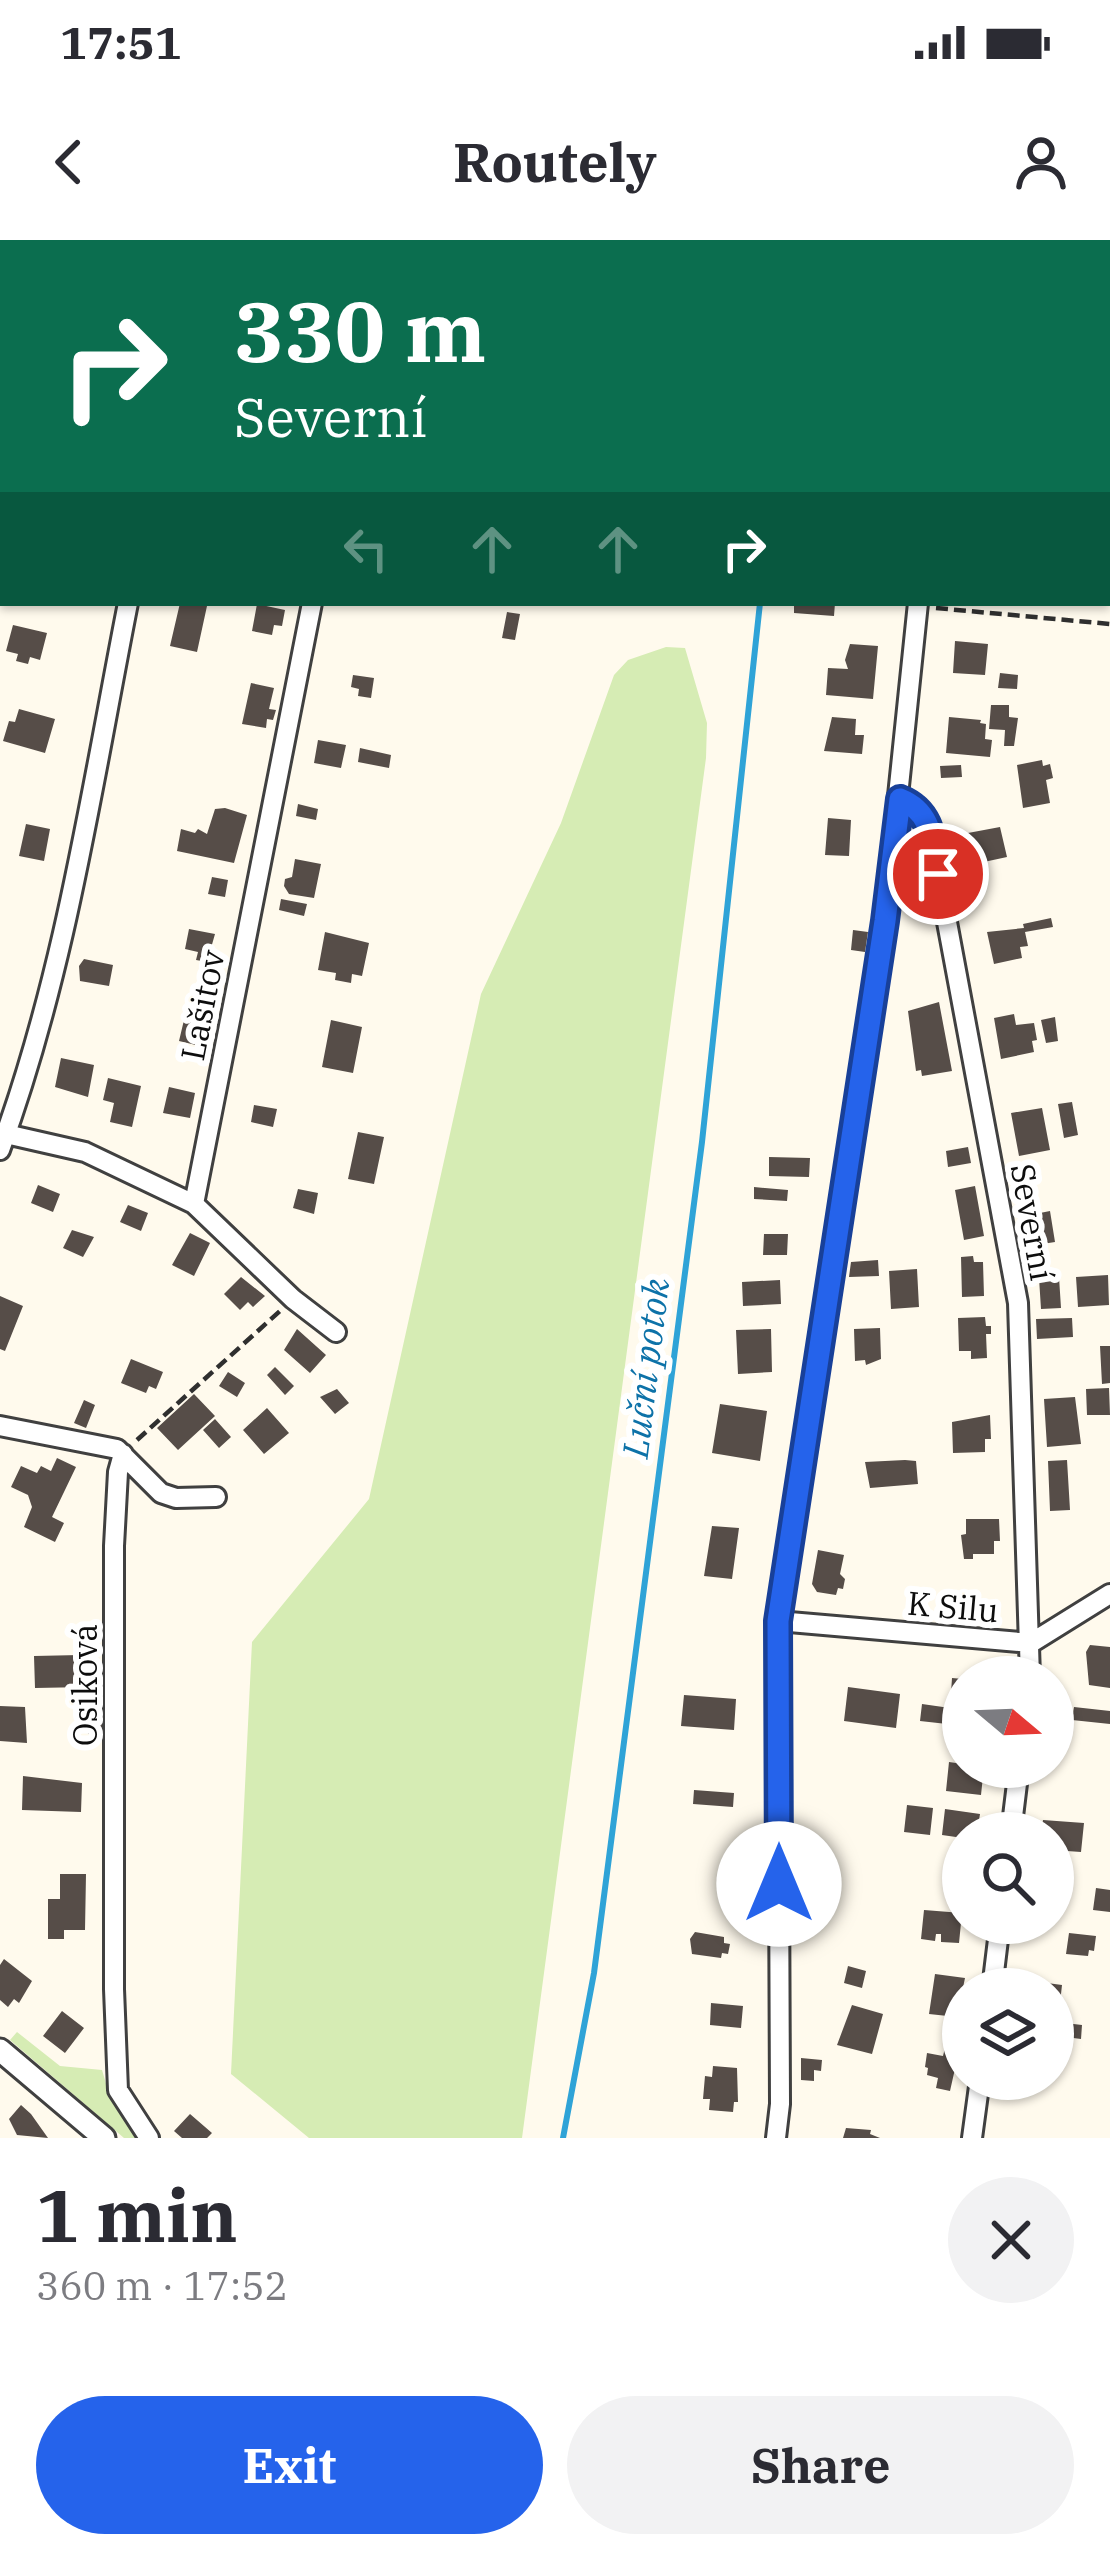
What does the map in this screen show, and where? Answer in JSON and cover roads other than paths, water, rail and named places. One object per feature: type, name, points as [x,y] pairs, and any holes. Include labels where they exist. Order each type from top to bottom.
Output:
[{"type":"street","points":[[127,606],[62,939],[39,1033],[3,1142],[85,1152],[194,1204],[293,1299],[336,1332]]},
{"type":"street","name":"Lašitov","points":[[194,1204],[311,606]]},
{"type":"street","points":[[776,2138],[780,2104],[778,1621],[885,921],[918,606]]},
{"type":"street","name":"Severní","points":[[900,799],[917,806],[930,830],[1018,1304],[1030,1656]]},
{"type":"street","points":[[0,1426],[117,1449],[161,1493],[176,1498],[216,1497]]},
{"type":"street","name":"Osiková","points":[[123,1454],[114,1546],[114,1989],[118,2090],[149,2138]]},
{"type":"street","name":"K Silu","points":[[778,1621],[1030,1642],[1110,1594]]},
{"type":"street","points":[[0,2050],[104,2138]]},
{"type":"street","points":[[972,2138],[977,2100]]},
{"type":"waterway","name":"Luční potok","points":[[563,2138],[594,1973],[702,1142],[760,606]]}]
